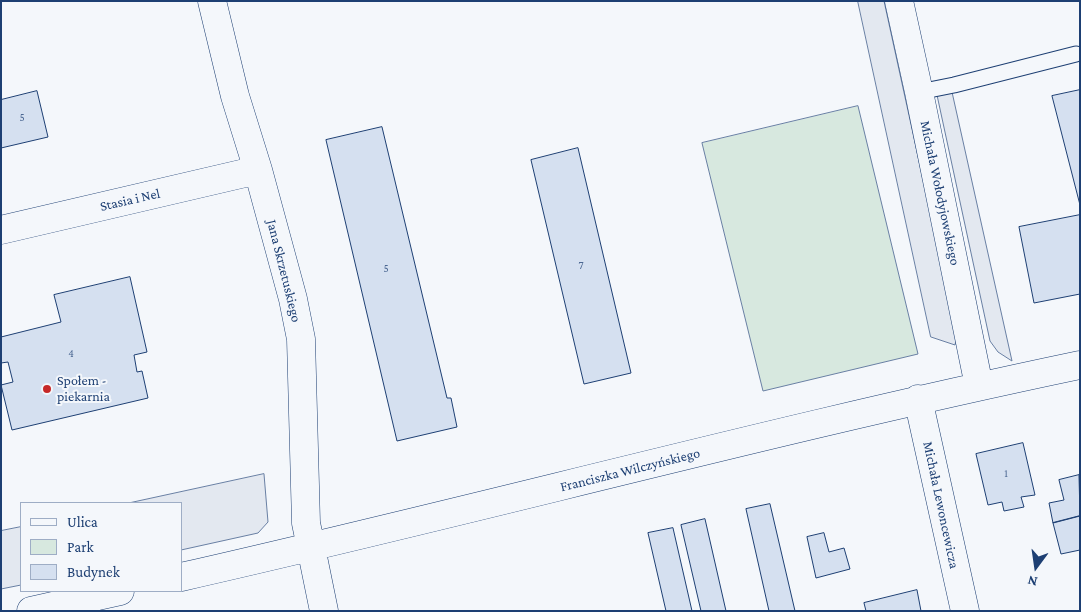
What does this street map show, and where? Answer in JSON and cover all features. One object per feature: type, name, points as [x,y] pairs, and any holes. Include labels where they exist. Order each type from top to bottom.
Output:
[{"type":"street","name":"Jana Skrzetuskiego","points":[[212,1],[235,96],[258,170],[293,299],[301,339],[306,522],[324,611]]},
{"type":"street","name":"Michała Wołodyjowskiego","points":[[899,1],[979,386]]},
{"type":"street","name":"Stasia i Nel","points":[[1,230],[258,170]]},
{"type":"street","name":"Franciszka Wilczyńskiego","points":[[182,577],[311,548],[918,399],[1080,365]]},
{"type":"street","name":"Michała Lewoncewicza","points":[[918,399],[965,611]]},
{"type":"street","points":[[31,611],[116,592]]},
{"type":"lane","points":[[919,92],[1076,54]]},
{"type":"green space","points":[[858,106],[918,354],[763,391],[702,143]]},
{"type":"shaded area","points":[[858,1],[884,1],[957,335],[955,345],[931,337]]},
{"type":"shaded area","points":[[952,92],[1012,361],[998,352],[990,341],[937,95]]},
{"type":"shaded area","points":[[264,474],[268,522],[258,533],[182,550],[182,502],[134,502]]},
{"type":"shaded area","points":[[20,527],[20,585],[1,589],[1,531]]},
{"type":"building","points":[[1080,90],[1080,205],[1052,96]]},
{"type":"building","points":[[37,91],[48,137],[1,148],[1,100]]},
{"type":"building","points":[[382,127],[447,398],[451,398],[457,427],[397,441],[326,140]]},
{"type":"building","points":[[578,148],[631,373],[584,384],[531,160]]},
{"type":"building","points":[[1080,215],[1080,294],[1034,303],[1019,227]]},
{"type":"building","points":[[130,277],[147,352],[134,355],[137,372],[142,371],[148,398],[12,430],[1,385],[13,382],[8,362],[1,363],[1,337],[61,322],[54,295]]},
{"type":"building","points":[[1023,443],[1035,495],[1021,497],[1024,507],[1004,511],[1002,502],[988,505],[976,454]]},
{"type":"building","points":[[1079,475],[1080,516],[1053,523],[1049,503],[1064,500],[1059,480]]},
{"type":"building","points":[[770,504],[795,611],[769,611],[746,509]]},
{"type":"building","points":[[1080,516],[1080,550],[1061,554],[1053,523]]},
{"type":"building","points":[[705,519],[726,611],[701,611],[681,525]]},
{"type":"building","points":[[673,528],[692,611],[666,611],[648,533]]},
{"type":"building","points":[[824,533],[829,552],[844,548],[850,569],[816,578],[807,537]]},
{"type":"building","points":[[917,590],[921,611],[866,611],[864,603]]},
{"type":"place","name":"Społem - piekarnia","points":[[47,389]]}]
